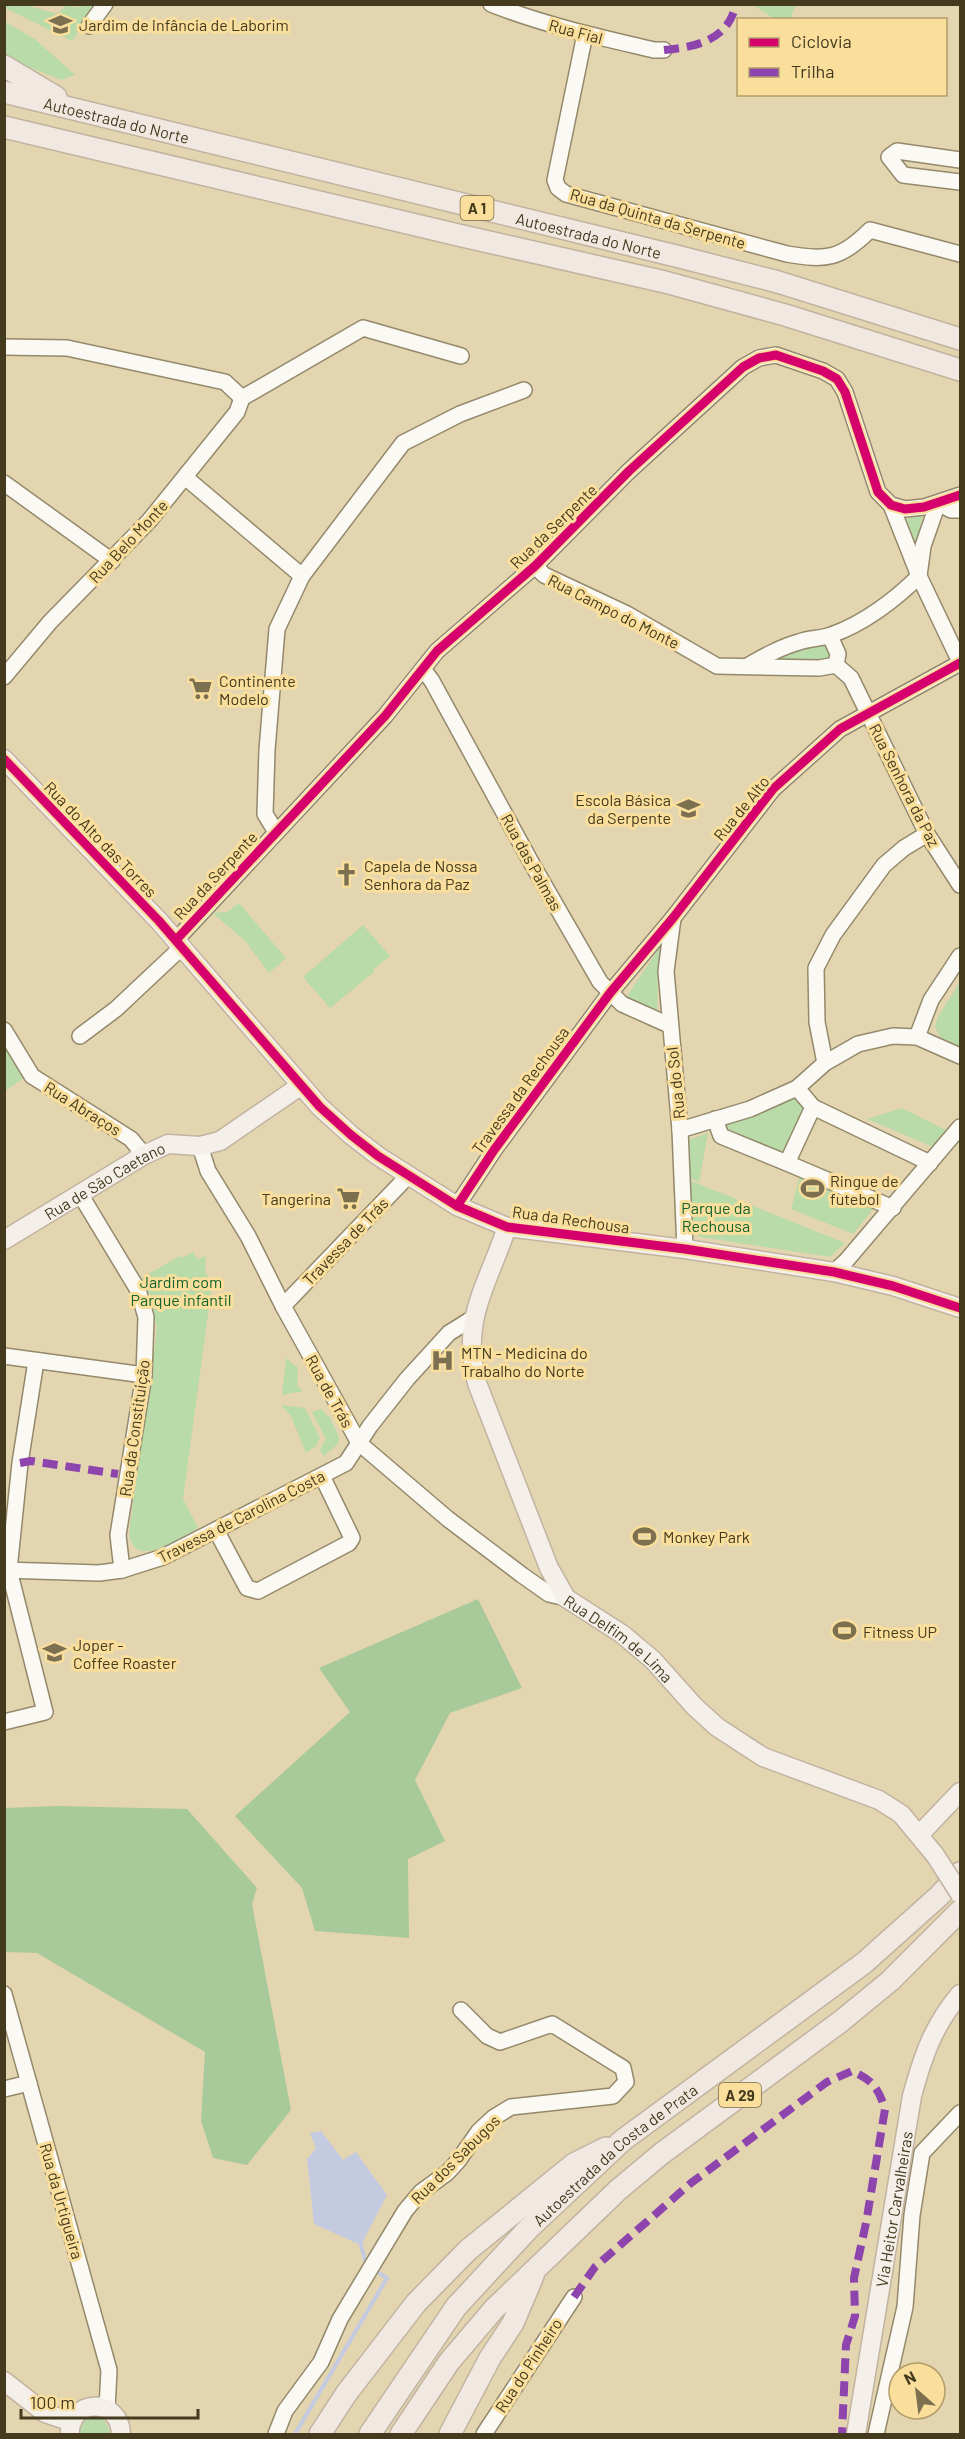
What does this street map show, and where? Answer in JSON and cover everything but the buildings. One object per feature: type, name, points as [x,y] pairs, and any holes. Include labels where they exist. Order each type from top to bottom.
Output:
[{"type":"highway","points":[[4,66],[75,108]]},
{"type":"highway","name":"Autoestrada do Norte","points":[[4,92],[778,282],[960,339]]},
{"type":"highway","name":"Autoestrada do Norte","points":[[4,127],[458,236],[665,282],[785,315],[960,370]]},
{"type":"highway","points":[[4,132],[27,132]]},
{"type":"highway","name":"Autoestrada da Costa de Prata","points":[[370,2434],[456,2307],[529,2228],[623,2140],[864,1963],[939,1896],[960,1873]]},
{"type":"highway","name":"Autoestrada da Costa de Prata","points":[[401,2434],[449,2362],[494,2309],[618,2190],[661,2154],[840,2022],[890,1981],[960,1911]]},
{"type":"highway","points":[[320,2434],[346,2394],[416,2303],[468,2250],[574,2164],[623,2140]]},
{"type":"highway","points":[[450,2434],[490,2358],[513,2324],[537,2266]]},
{"type":"main road","name":"Rua do Alto das Torres","points":[[4,759],[179,944]]},
{"type":"main road","name":"Rua da Rechousa","points":[[179,944],[300,1086],[351,1135],[408,1176],[457,1206],[507,1227],[685,1249],[834,1272],[893,1286],[960,1308]]},
{"type":"main road","name":"Rua de São Caetano","points":[[4,1240],[144,1155],[168,1144],[200,1146],[220,1141],[300,1086]]},
{"type":"main road","name":"Rua Delfim de Lima","points":[[507,1227],[473,1318],[471,1361],[477,1383],[549,1568],[566,1598],[622,1634],[653,1660],[694,1706],[717,1727],[763,1757],[879,1800],[902,1814],[920,1834],[960,1894]]},
{"type":"main road","points":[[920,1834],[960,1792]]},
{"type":"main road","name":"Via Heitor Carvalheiras","points":[[856,2434],[912,2096],[922,2059],[934,2030],[960,1994]]},
{"type":"main road","points":[[4,2381],[45,2413],[71,2428],[76,2415],[91,2407],[107,2409],[119,2420],[122,2434]]},
{"type":"street","points":[[89,26],[105,4]]},
{"type":"street","name":"Rua Fial","points":[[491,4],[519,16],[585,34],[654,50],[664,50]]},
{"type":"street","name":"Rua da Quinta da Serpente","points":[[585,34],[555,180],[558,188],[566,194],[787,254],[814,259],[834,256],[854,246],[870,230],[960,254]]},
{"type":"street","points":[[960,160],[897,151],[890,157],[903,175],[960,182]]},
{"type":"street","points":[[4,347],[67,348],[225,382],[242,398],[363,327],[461,356]]},
{"type":"street","name":"Rua da Serpente","points":[[80,1035],[116,1009],[179,944],[276,832],[385,716],[437,651],[534,566],[629,471],[743,367],[759,358],[776,355],[823,371],[837,379],[845,392],[878,492],[891,505],[919,576],[960,663]]},
{"type":"street","points":[[276,832],[265,814],[277,629],[302,576],[403,443],[460,414],[524,390]]},
{"type":"street","name":"Rua Belo Monte","points":[[4,677],[50,622],[149,522],[237,412],[242,398]]},
{"type":"street","points":[[185,477],[302,576]]},
{"type":"street","points":[[4,483],[112,561]]},
{"type":"street","points":[[891,505],[905,509],[938,503],[960,495]]},
{"type":"street","points":[[938,503],[951,510],[960,510]]},
{"type":"street","points":[[919,576],[923,546],[938,503]]},
{"type":"street","name":"Rua Campo do Monte","points":[[534,566],[544,575],[627,614],[717,666],[747,666],[772,652],[801,641],[830,636],[858,623],[906,589],[919,576]]},
{"type":"street","points":[[747,666],[819,668],[836,665],[838,654],[830,636]]},
{"type":"street","name":"Rua de Alto","points":[[610,993],[673,918],[773,789],[840,729],[960,663]]},
{"type":"street","name":"Rua Senhora da Paz","points":[[836,665],[851,678],[927,834],[960,885]]},
{"type":"street","name":"Rua das Palmas","points":[[423,669],[432,681],[532,864],[600,982],[622,1004],[669,1025]]},
{"type":"street","points":[[825,1064],[817,1022],[816,968],[833,935],[884,865],[904,848],[927,834]]},
{"type":"street","name":"Rua do Sol","points":[[673,918],[666,971],[680,1130],[685,1249]]},
{"type":"street","points":[[917,1037],[930,1000],[960,956]]},
{"type":"street","name":"Travessa da Rechousa","points":[[457,1206],[494,1150],[610,993]]},
{"type":"street","name":"Rua Abraços","points":[[4,1030],[32,1076],[130,1139],[144,1155]]},
{"type":"street","points":[[680,1130],[750,1109],[797,1088],[825,1064],[858,1044],[893,1036],[917,1037],[960,1056]]},
{"type":"street","points":[[797,1088],[813,1107],[930,1163]]},
{"type":"street","points":[[787,1162],[813,1107]]},
{"type":"street","points":[[715,1119],[721,1136],[893,1208]]},
{"type":"street","points":[[834,1272],[893,1208],[960,1127]]},
{"type":"street","name":"Rua de Trás","points":[[200,1146],[208,1171],[248,1236],[283,1306],[359,1443],[448,1519],[549,1593],[566,1598]]},
{"type":"street","name":"Travessa de Trás","points":[[283,1306],[408,1176]]},
{"type":"street","name":"Rua da Constituição","points":[[80,1194],[138,1290],[146,1317],[144,1375],[118,1536],[122,1570]]},
{"type":"street","name":"Travessa de Carolina Costa","points":[[7,1570],[99,1573],[122,1570],[163,1557],[322,1476],[346,1463],[407,1379],[449,1333],[473,1318]]},
{"type":"street","points":[[4,1356],[144,1375]]},
{"type":"street","points":[[4,1722],[45,1712],[7,1570],[12,1463],[36,1361]]},
{"type":"street","points":[[216,1530],[248,1588],[258,1592],[349,1543],[352,1538],[322,1476]]},
{"type":"street","points":[[529,1579],[540,1576],[549,1568]]},
{"type":"street","name":"Rua da Urtigueira","points":[[4,1994],[109,2370],[107,2409]]},
{"type":"street","name":"Rua dos Sabugos","points":[[276,2434],[285,2411],[321,2362],[340,2319],[405,2211],[421,2192],[447,2173],[479,2131],[493,2118],[511,2107],[614,2096],[626,2082],[623,2068],[552,2024],[500,2042],[487,2036],[461,2010]]},
{"type":"street","points":[[4,2089],[29,2083]]},
{"type":"street","points":[[876,2434],[905,2307],[912,2215],[922,2153],[960,2112]]},
{"type":"street","name":"Rua do Pinheiro","points":[[484,2434],[574,2297]]},
{"type":"green space","name":"Jardim de Infância de Laborim","points":[[4,5],[26,5],[57,14],[67,5],[76,7],[97,5],[72,41],[5,8]]},
{"type":"green space","points":[[753,5],[796,5],[791,17],[793,18],[773,18]]},
{"type":"green space","points":[[4,21],[36,40],[75,75],[61,80],[16,62],[5,54]]},
{"type":"green space","points":[[923,515],[916,545],[905,519]]},
{"type":"green space","points":[[824,643],[830,654],[821,663],[767,659],[786,651]]},
{"type":"green space","points":[[239,903],[286,958],[269,973],[246,942],[213,913],[227,912]]},
{"type":"green space","points":[[363,925],[390,956],[330,1008],[303,977]]},
{"type":"green space","points":[[660,947],[663,948],[658,972],[657,1013],[627,996]]},
{"type":"green space","points":[[960,982],[960,1047],[940,1037],[935,1027],[938,1017]]},
{"type":"green space","points":[[4,1037],[28,1075],[5,1091],[4,1091]]},
{"type":"green space","points":[[796,1090],[811,1108],[785,1159],[722,1134],[718,1121]]},
{"type":"green space","points":[[902,1108],[952,1133],[938,1149],[867,1119]]},
{"type":"green space","points":[[708,1133],[699,1182],[690,1178],[689,1140]]},
{"type":"green space","points":[[801,1172],[874,1208],[853,1234],[791,1209]]},
{"type":"green space","name":"Parque da Rechousa","points":[[689,1180],[845,1243],[830,1257],[700,1237],[694,1230]]},
{"type":"green space","name":"Jardim com Parque infantil","points":[[193,1252],[198,1260],[206,1255],[205,1271],[212,1285],[183,1499],[198,1528],[159,1549],[139,1550],[133,1544],[129,1533],[157,1329],[151,1297],[141,1278],[180,1256],[182,1258]]},
{"type":"green space","points":[[286,1358],[298,1368],[297,1386],[303,1391],[282,1395]]},
{"type":"green space","points":[[281,1405],[305,1408],[320,1438],[315,1447],[306,1453],[291,1416]]},
{"type":"green space","points":[[322,1409],[329,1416],[339,1437],[338,1444],[324,1456],[320,1450],[326,1439],[312,1412]]},
{"type":"green space","points":[[478,1599],[522,1688],[450,1713],[415,1780],[445,1841],[408,1859],[409,1938],[315,1931],[302,1888],[235,1816],[350,1712],[319,1668]]},
{"type":"green space","points":[[58,1806],[187,1809],[257,1888],[252,1904],[291,2110],[247,2165],[213,2158],[201,2121],[205,2052],[37,1953],[5,1952],[5,1808]]},
{"type":"green space","points":[[88,2417],[103,2419],[110,2434],[78,2434],[80,2424]]},
{"type":"water","points":[[321,2131],[343,2160],[356,2152],[387,2195],[361,2245],[314,2224],[307,2159],[316,2148],[310,2133]]},
{"type":"waterway","points":[[360,2241],[366,2264]]},
{"type":"waterway","points":[[295,2434],[387,2278],[379,2273]]},
{"type":"marked path","points":[[664,50],[687,47],[709,40],[726,26],[736,4]]},
{"type":"marked path","points":[[20,1463],[31,1461],[118,1474]]},
{"type":"marked path","points":[[574,2297],[595,2267],[691,2183],[827,2082],[852,2071],[859,2074],[873,2085],[885,2109],[866,2223],[854,2278],[855,2316],[846,2345],[842,2434]]},
{"type":"cycle path","points":[[176,940],[385,716],[437,651],[535,566],[629,471],[743,367],[759,358],[776,355],[823,371],[837,379],[845,392],[878,492],[891,505],[905,509],[924,507],[960,495]]},
{"type":"cycle path","points":[[457,1206],[494,1150],[610,993],[673,918],[773,789],[840,729],[960,663]]},
{"type":"cycle path","points":[[4,759],[159,921],[320,1107],[378,1156],[457,1206],[507,1227],[685,1249],[834,1272],[893,1286],[960,1308]]},
{"type":"place","name":"Jardim de Infância de Laborim","points":[[61,24]]},
{"type":"place","name":"Continente Modelo","points":[[201,689]]},
{"type":"place","name":"Escola Básica da Serpente","points":[[689,808]]},
{"type":"place","name":"Capela de Nossa Senhora da Paz","points":[[346,874]]},
{"type":"place","name":"Ringue de futebol","points":[[812,1189]]},
{"type":"place","name":"Tangerina","points":[[349,1198]]},
{"type":"place","name":"MTN - Medicina do Trabalho do Norte","points":[[443,1361]]},
{"type":"place","name":"Monkey Park","points":[[645,1536]]},
{"type":"place","name":"Fitness UP","points":[[845,1631]]},
{"type":"place","name":"Joper - Coffee Roaster","points":[[55,1653]]}]
